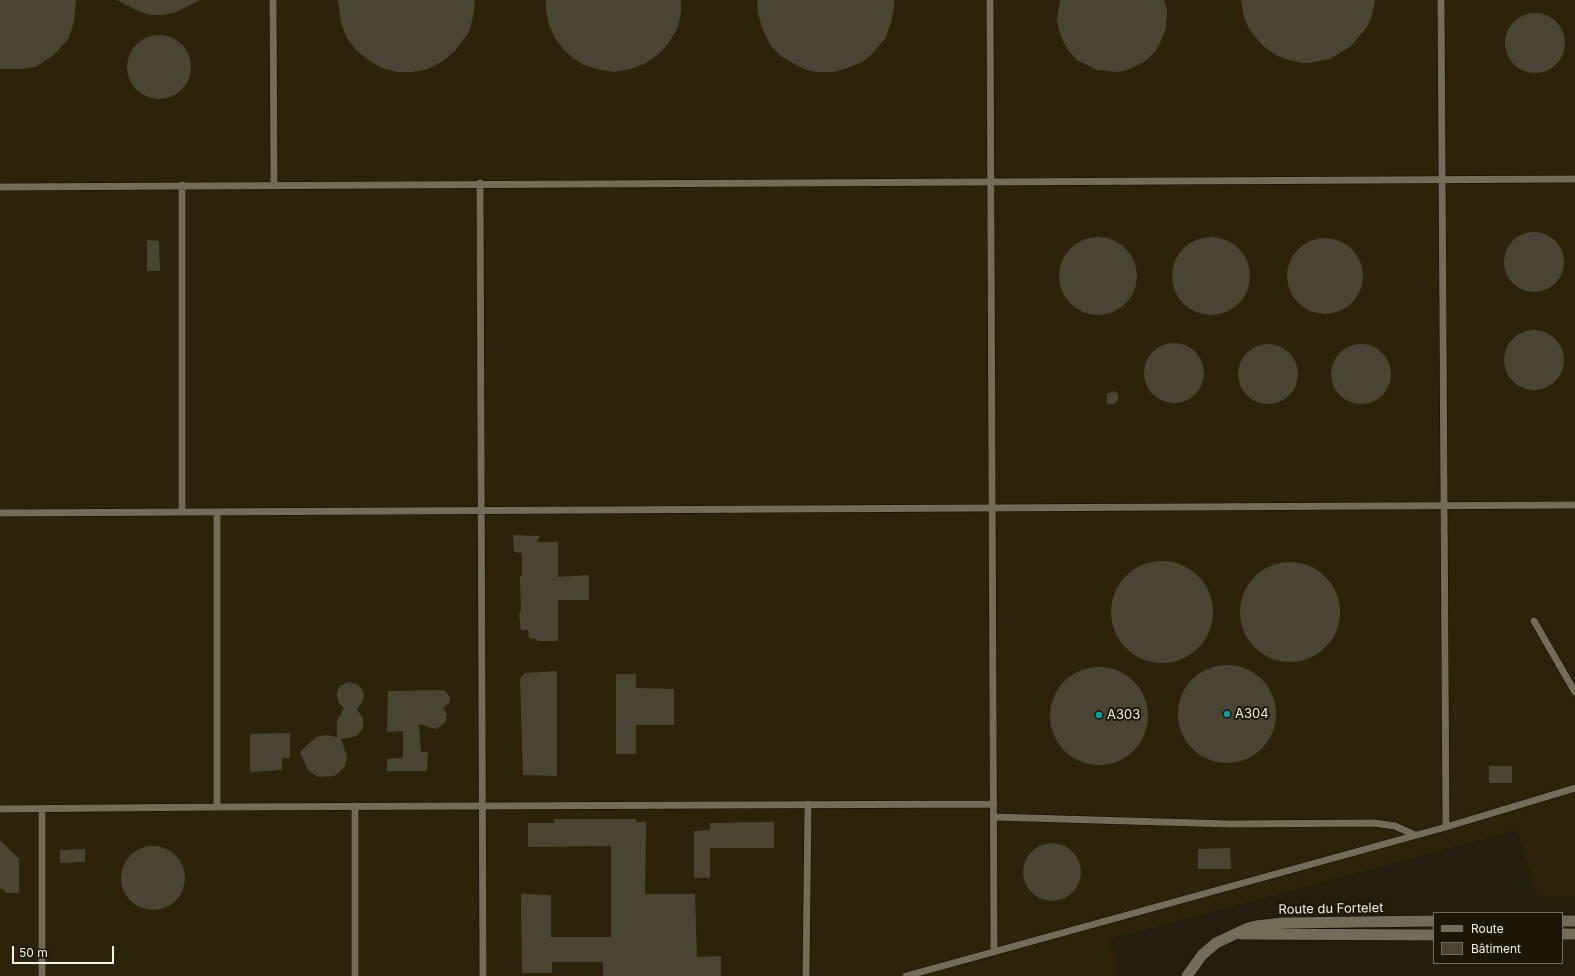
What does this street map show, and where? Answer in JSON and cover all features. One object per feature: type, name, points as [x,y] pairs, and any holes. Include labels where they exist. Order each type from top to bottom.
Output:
[{"type":"main road","name":"Route du Fortelet","points":[[1187,976],[1202,956],[1216,943],[1230,935],[1248,928],[1272,924],[1433,921]]},
{"type":"main road","points":[[1563,921],[1575,921]]},
{"type":"main road","points":[[1563,934],[1575,934]]},
{"type":"main road","name":"Route du Fortelet","points":[[1230,935],[1433,935]]},
{"type":"lane","points":[[273,0],[274,184]]},
{"type":"lane","points":[[990,0],[994,952]]},
{"type":"lane","points":[[1441,0],[1446,827]]},
{"type":"lane","points":[[0,187],[274,184],[1575,179]]},
{"type":"lane","points":[[480,184],[483,976]]},
{"type":"lane","points":[[182,185],[182,512]]},
{"type":"lane","points":[[0,513],[1575,505]]},
{"type":"lane","points":[[217,512],[217,807]]},
{"type":"lane","points":[[1534,621],[1575,692]]},
{"type":"lane","points":[[906,976],[1446,827],[1575,788]]},
{"type":"lane","points":[[806,976],[808,804]]},
{"type":"lane","points":[[0,809],[355,806],[994,804]]},
{"type":"lane","points":[[355,806],[355,976]]},
{"type":"lane","points":[[42,809],[42,976]]},
{"type":"lane","points":[[994,818],[1230,824],[1374,823],[1395,826],[1415,835]]},
{"type":"shaded area","points":[[0,0],[1575,0],[1575,896],[1537,896],[1517,830],[1111,939],[1111,949],[1116,956],[1116,976],[0,976]]},
{"type":"building","points":[[0,0],[76,0],[74,23],[68,39],[54,55],[35,67],[23,69],[0,69]]},
{"type":"building","points":[[117,0],[200,0],[174,13],[151,15],[140,12]]},
{"type":"building","points":[[338,0],[475,0],[469,32],[455,51],[443,61],[428,69],[413,72],[397,72],[382,68],[368,60],[355,49],[347,38],[341,23]]},
{"type":"building","points":[[546,0],[681,0],[681,12],[678,27],[670,41],[660,53],[646,63],[631,69],[614,72],[584,65],[563,49],[555,38],[549,25]]},
{"type":"building","points":[[757,0],[894,0],[894,7],[891,23],[885,39],[871,55],[862,62],[845,69],[834,72],[816,72],[804,69],[782,57],[771,46],[763,30],[758,14]]},
{"type":"building","points":[[1060,0],[1164,0],[1167,10],[1166,28],[1155,52],[1144,62],[1127,70],[1118,72],[1097,70],[1077,60],[1068,50],[1063,41],[1057,20]]},
{"type":"building","points":[[1241,0],[1375,0],[1372,15],[1367,27],[1351,46],[1330,59],[1302,63],[1278,56],[1264,47],[1249,29],[1244,17]]},
{"type":"building","points":[[1535,13],[1552,18],[1560,26],[1565,43],[1560,60],[1552,68],[1535,73],[1518,68],[1510,60],[1505,43],[1510,26],[1518,18]]},
{"type":"building","points":[[153,35],[165,35],[182,44],[189,55],[191,67],[189,79],[182,90],[165,99],[153,99],[141,94],[132,85],[127,73],[127,61],[132,49],[141,40]]},
{"type":"building","points":[[1534,232],[1550,237],[1555,241],[1559,246],[1564,262],[1559,278],[1555,283],[1550,287],[1534,292],[1518,287],[1513,283],[1509,278],[1504,262],[1509,246],[1513,241],[1518,237]]},
{"type":"building","points":[[1098,237],[1113,240],[1125,249],[1134,261],[1137,276],[1134,291],[1125,303],[1113,312],[1098,315],[1083,312],[1071,303],[1062,291],[1059,276],[1062,261],[1071,249],[1083,240]]},
{"type":"building","points":[[1211,237],[1226,240],[1238,249],[1247,261],[1250,276],[1247,291],[1238,303],[1226,312],[1211,315],[1196,312],[1184,303],[1175,291],[1172,276],[1175,261],[1184,249],[1196,240]]},
{"type":"building","points":[[1318,238],[1332,238],[1346,244],[1357,255],[1363,269],[1363,283],[1360,291],[1352,303],[1346,308],[1332,314],[1318,314],[1304,308],[1293,297],[1287,283],[1287,269],[1293,255],[1304,244]]},
{"type":"building","points":[[147,240],[159,241],[160,271],[147,271]]},
{"type":"building","points":[[1534,330],[1550,335],[1555,339],[1559,344],[1564,360],[1559,376],[1555,381],[1550,385],[1534,390],[1518,385],[1513,381],[1509,376],[1504,360],[1509,344],[1513,339],[1518,335]]},
{"type":"building","points":[[1174,343],[1191,348],[1199,356],[1204,373],[1199,390],[1191,398],[1174,403],[1157,398],[1149,390],[1144,373],[1149,356],[1157,348]]},
{"type":"building","points":[[1268,344],[1285,349],[1293,357],[1298,374],[1293,391],[1285,399],[1268,404],[1251,399],[1243,391],[1238,374],[1243,357],[1251,349]]},
{"type":"building","points":[[1361,344],[1378,349],[1386,357],[1391,374],[1386,391],[1378,399],[1361,404],[1344,399],[1336,391],[1331,374],[1336,357],[1344,349]]},
{"type":"building","points":[[1113,391],[1118,394],[1118,400],[1114,404],[1107,404],[1107,394]]},
{"type":"building","points":[[513,535],[540,536],[537,542],[558,542],[558,577],[589,575],[589,600],[558,600],[558,641],[537,641],[536,639],[529,638],[528,630],[521,630],[519,614],[521,610],[520,576],[522,576],[522,553],[514,552]]},
{"type":"building","points":[[1162,561],[1182,565],[1198,576],[1209,592],[1213,612],[1209,632],[1198,648],[1182,659],[1162,663],[1142,659],[1126,648],[1115,632],[1111,612],[1115,592],[1126,576],[1142,565]]},
{"type":"building","points":[[1290,562],[1300,563],[1318,570],[1332,584],[1339,602],[1339,622],[1332,640],[1318,654],[1300,661],[1290,662],[1280,661],[1262,654],[1248,640],[1241,622],[1240,612],[1241,602],[1248,584],[1262,570],[1280,563]]},
{"type":"building","name":"A304","points":[[1227,665],[1246,669],[1261,680],[1272,695],[1276,714],[1272,733],[1261,748],[1246,759],[1227,763],[1208,759],[1193,748],[1182,733],[1178,714],[1182,695],[1193,680],[1208,669]]},
{"type":"building","name":"A303","points":[[1099,667],[1118,671],[1134,681],[1144,697],[1148,716],[1144,735],[1134,751],[1118,761],[1099,765],[1080,761],[1064,751],[1054,735],[1050,716],[1054,697],[1064,681],[1080,671]]},
{"type":"building","points":[[557,671],[557,776],[523,775],[520,678],[525,673]]},
{"type":"building","points":[[616,674],[636,674],[636,688],[674,689],[674,725],[636,725],[636,754],[616,754]]},
{"type":"building","points":[[348,682],[357,684],[364,693],[363,701],[357,709],[363,718],[363,728],[357,736],[341,739],[347,756],[345,766],[342,770],[334,776],[319,777],[310,772],[300,752],[316,737],[325,735],[337,737],[337,721],[344,708],[339,703],[337,692],[340,686]]},
{"type":"building","points":[[388,691],[446,691],[450,698],[449,703],[443,708],[447,714],[445,723],[436,729],[419,724],[421,752],[428,752],[427,771],[387,771],[387,759],[403,758],[403,731],[387,732]]},
{"type":"building","points":[[290,733],[290,758],[282,758],[282,770],[250,772],[250,734]]},
{"type":"building","points":[[1489,766],[1512,766],[1512,783],[1489,783]]},
{"type":"building","points":[[554,819],[636,819],[636,822],[646,822],[645,894],[695,894],[697,957],[721,956],[721,976],[603,976],[603,962],[552,962],[552,973],[522,973],[521,894],[551,895],[551,937],[611,937],[611,846],[528,847],[528,823],[554,823]]},
{"type":"building","points":[[774,822],[774,848],[710,848],[710,878],[694,878],[694,831],[710,830],[710,823]]},
{"type":"building","points":[[0,840],[19,859],[19,893],[6,893],[3,889],[0,889]]},
{"type":"building","points":[[1046,843],[1058,843],[1073,851],[1081,866],[1081,878],[1073,893],[1058,901],[1046,901],[1031,893],[1023,878],[1023,866],[1031,851]]},
{"type":"building","points":[[153,846],[171,852],[179,860],[185,878],[179,896],[171,904],[153,910],[135,904],[127,896],[121,878],[127,860],[135,852]]},
{"type":"building","points":[[1230,848],[1231,869],[1198,869],[1198,849]]},
{"type":"building","points":[[85,849],[85,862],[60,863],[60,850]]},
{"type":"place","name":"A304","points":[[1227,714]]},
{"type":"place","name":"A303","points":[[1099,715]]}]
